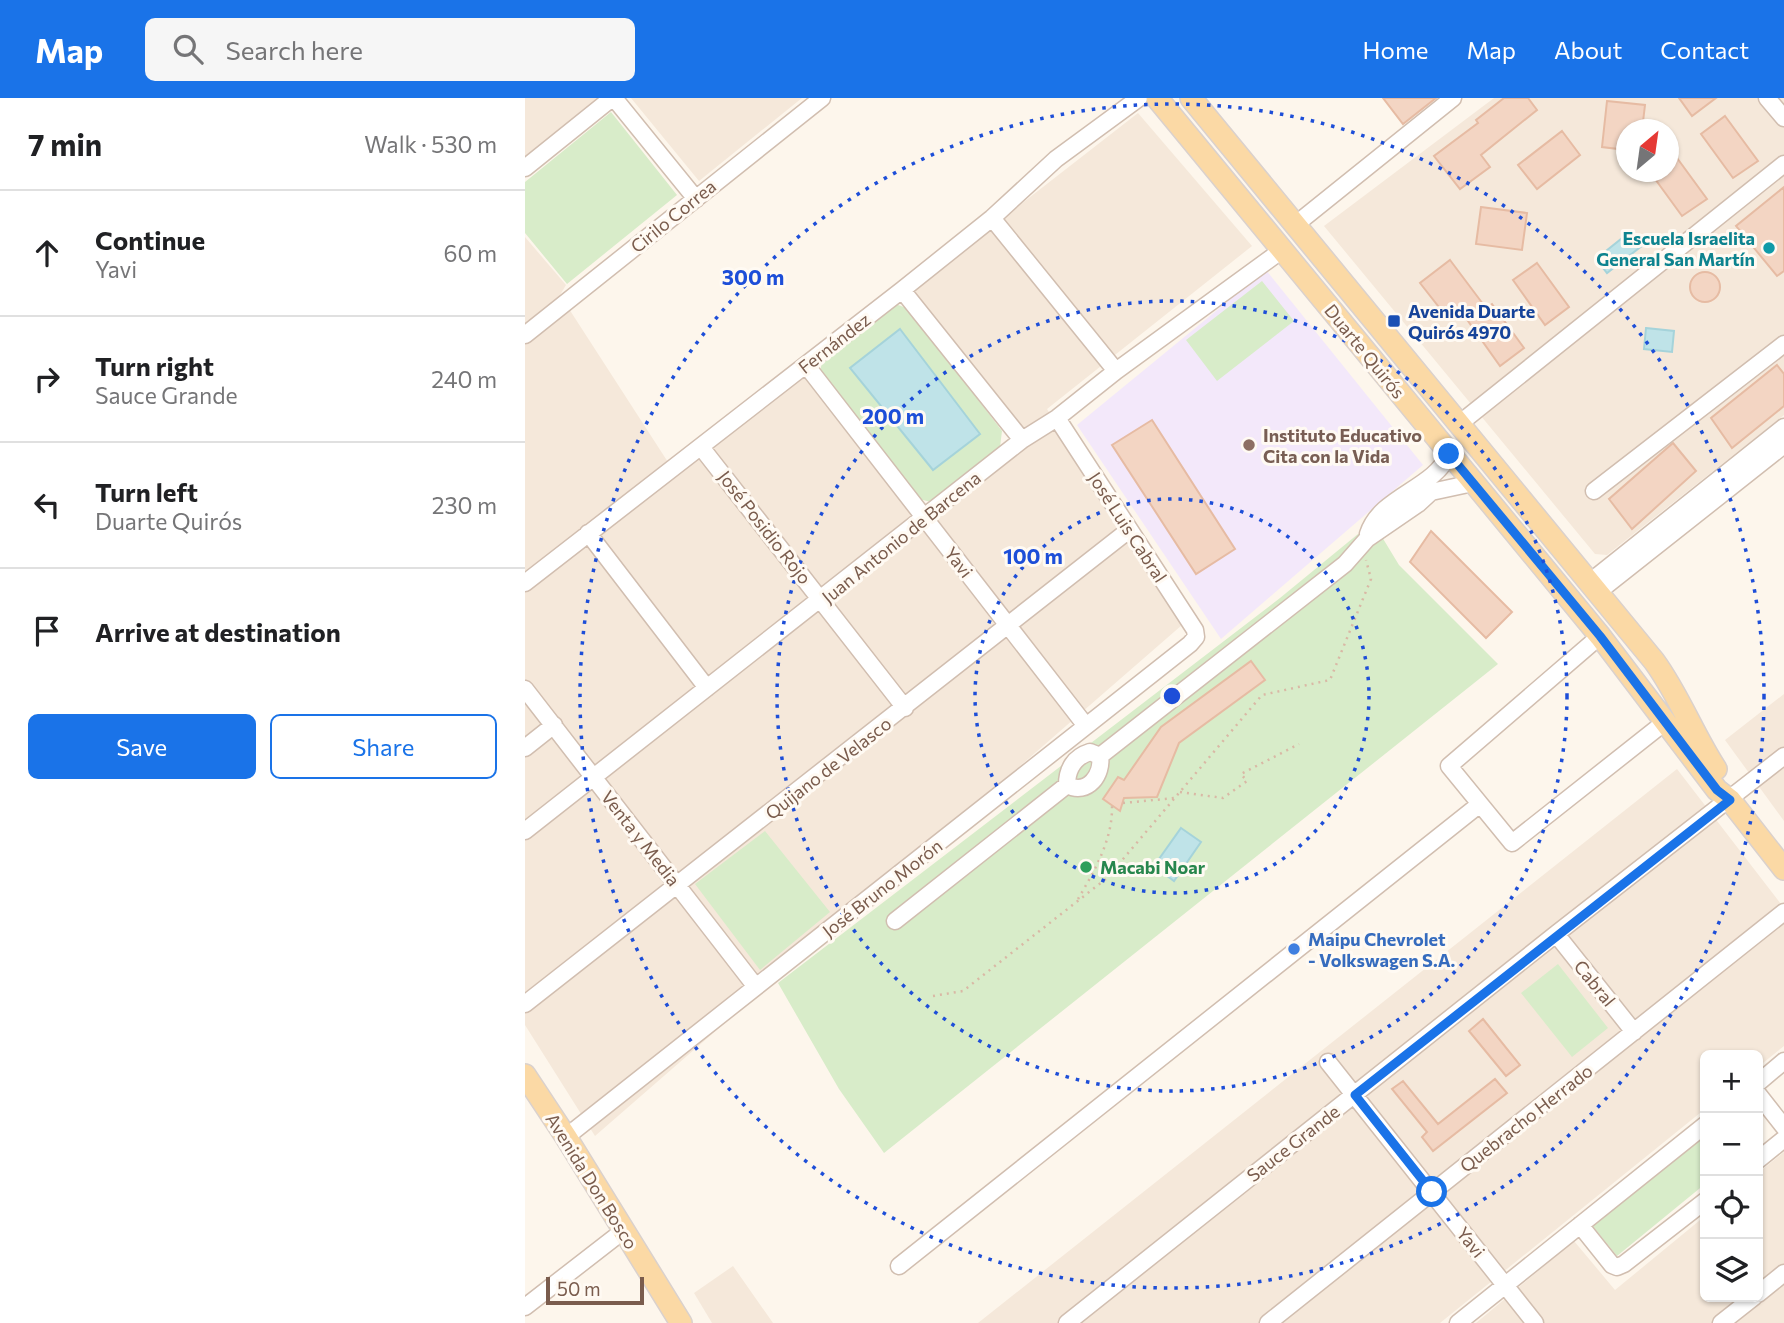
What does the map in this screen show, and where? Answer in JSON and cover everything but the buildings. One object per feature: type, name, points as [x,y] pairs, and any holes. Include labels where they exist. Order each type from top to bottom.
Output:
[{"type":"main road","name":"Duarte Quirós","points":[[1157,98],[1600,636],[1717,790],[1730,800],[1784,869]]},
{"type":"main road","name":"Duarte Quirós","points":[[1191,98],[1665,677],[1700,744],[1725,784],[1730,800]]},
{"type":"main road","name":"Avenida Don Bosco","points":[[525,1075],[681,1323]]},
{"type":"street","points":[[525,168],[613,98],[696,199]]},
{"type":"street","name":"Cirilo Correa","points":[[525,335],[822,98]]},
{"type":"street","name":"Fernández","points":[[525,583],[902,290],[992,218],[1056,159],[1139,98]]},
{"type":"street","points":[[1295,225],[1453,98]]},
{"type":"street","points":[[1767,98],[1784,118]]},
{"type":"street","points":[[1459,424],[1784,164]]},
{"type":"street","points":[[992,218],[1116,371]]},
{"type":"street","name":"Juan Antonio de Barcena","points":[[525,831],[1022,440],[1056,418],[1282,250]]},
{"type":"street","points":[[902,290],[1022,440]]},
{"type":"street","points":[[1594,491],[1784,344]]},
{"type":"street","name":"Yavi","points":[[806,365],[1086,726]]},
{"type":"street","name":"José Luis Cabral","points":[[1056,418],[1195,630],[1196,637]]},
{"type":"street","points":[[1594,587],[1784,427]]},
{"type":"street","points":[[1594,587],[1784,445]]},
{"type":"street","name":"José Posidio Rojo","points":[[701,447],[905,708]]},
{"type":"street","points":[[1100,756],[1345,564],[1363,543],[1386,508],[1443,467],[1449,454]]},
{"type":"street","points":[[1363,543],[1431,492],[1473,483]]},
{"type":"street","name":"Quijano de Velasco","points":[[525,1004],[1129,530]]},
{"type":"street","points":[[588,533],[707,688]]},
{"type":"street","points":[[1600,636],[1449,766],[1512,843],[1665,722]]},
{"type":"street","name":"José Bruno Morón","points":[[566,1137],[1196,637]]},
{"type":"street","name":"Venta y Media","points":[[525,689],[756,987]]},
{"type":"street","points":[[525,748],[554,725]]},
{"type":"street","points":[[1067,785],[1067,773],[1081,755],[1090,752],[1100,756]]},
{"type":"street","points":[[1067,785],[1080,788],[1095,780],[1102,767],[1100,756]]},
{"type":"street","name":"Sauce Grande","points":[[1067,1323],[1784,756]]},
{"type":"street","points":[[895,921],[1067,785]]},
{"type":"street","points":[[899,1266],[1481,804]]},
{"type":"street","name":"Quebracho Herrado","points":[[1268,1323],[1784,912]]},
{"type":"street","name":"Cabral","points":[[1556,934],[1635,1032]]},
{"type":"street","points":[[1763,1079],[1784,1061]]},
{"type":"street","name":"Yavi","points":[[1328,1062],[1535,1323]]},
{"type":"street","points":[[1763,1100],[1784,1127]]},
{"type":"street","points":[[1458,1323],[1700,1129]]},
{"type":"street","points":[[1763,1156],[1784,1139]]},
{"type":"street","points":[[1580,1225],[1612,1265],[1617,1267],[1624,1265],[1700,1205]]},
{"type":"street","points":[[525,1307],[623,1231]]},
{"type":"street","points":[[1763,1290],[1784,1273]]},
{"type":"street","points":[[1721,1323],[1747,1302]]},
{"type":"path","points":[[933,996],[963,991],[1107,878],[1262,695],[1330,680],[1371,579],[1363,543]]},
{"type":"path","points":[[1179,792],[1223,798],[1247,781],[1241,775],[1299,744]]},
{"type":"path","points":[[1123,803],[1175,798]]},
{"type":"path","points":[[1075,903],[1095,870],[1106,842],[1112,805]]},
{"type":"shaded area","points":[[525,98],[620,98],[525,172]]},
{"type":"shaded area","points":[[631,98],[802,98],[699,181]]},
{"type":"shaded area","points":[[1494,98],[1784,98],[1784,415],[1607,555],[1595,554],[1324,226]]},
{"type":"shaded area","points":[[1138,113],[1252,246],[1047,409],[1182,625],[595,1136],[525,1025],[525,237],[566,285],[560,295],[675,473],[813,366],[925,511],[1022,433],[912,289]]},
{"type":"shaded area","name":"Instituto Educativo Cita con la Vida","points":[[1266,270],[1423,465],[1221,639],[1077,425]]},
{"type":"shaded area","points":[[1784,694],[1784,821],[1725,740]]},
{"type":"shaded area","points":[[1677,769],[1784,908],[1784,1046],[1763,1063],[1763,1050],[1700,1050],[1700,1113],[1440,1323],[978,1323]]},
{"type":"shaded area","points":[[1784,1152],[1784,1323],[1476,1323],[1574,1241],[1615,1290],[1700,1220],[1700,1302],[1763,1302],[1763,1169]]},
{"type":"shaded area","points":[[733,1266],[773,1323],[712,1323],[694,1293]]},
{"type":"green space","points":[[611,112],[677,195],[567,284],[525,233],[525,182]]},
{"type":"green space","points":[[1262,281],[1294,321],[1217,381],[1186,340]]},
{"type":"green space","points":[[893,303],[909,309],[1002,431],[1000,447],[931,502],[919,499],[820,372],[822,362]]},
{"type":"green space","name":"Macabi Noar","points":[[1358,534],[1382,537],[1399,565],[1498,664],[884,1153],[839,1089],[778,983],[1280,598]]},
{"type":"green space","points":[[765,831],[830,912],[760,970],[695,884]]},
{"type":"green space","points":[[1558,964],[1608,1028],[1572,1057],[1521,993]]},
{"type":"green space","points":[[1700,1136],[1700,1188],[1617,1256],[1591,1224]]},
{"type":"water","points":[[1631,231],[1643,245],[1607,273],[1596,259]]},
{"type":"water","points":[[1646,328],[1674,331],[1672,352],[1644,349]]},
{"type":"water","points":[[900,329],[980,434],[933,470],[850,368]]},
{"type":"water","points":[[1181,828],[1201,842],[1174,881],[1154,866]]},
{"type":"place","name":"Escuela Israelita General San Martín","points":[[1769,248]]},
{"type":"place","name":"Avenida Duarte Quirós 4970","points":[[1394,321]]},
{"type":"place","name":"Instituto Educativo Cita con la Vida","points":[[1249,445]]},
{"type":"place","name":"Macabi Noar","points":[[1086,867]]},
{"type":"place","name":"Maipu Chevrolet - Volkswagen S.A.","points":[[1294,949]]},
{"type":"route","points":[[1432,1192],[1355,1095],[1556,934],[1730,800],[1717,790],[1600,636],[1449,454]]}]
